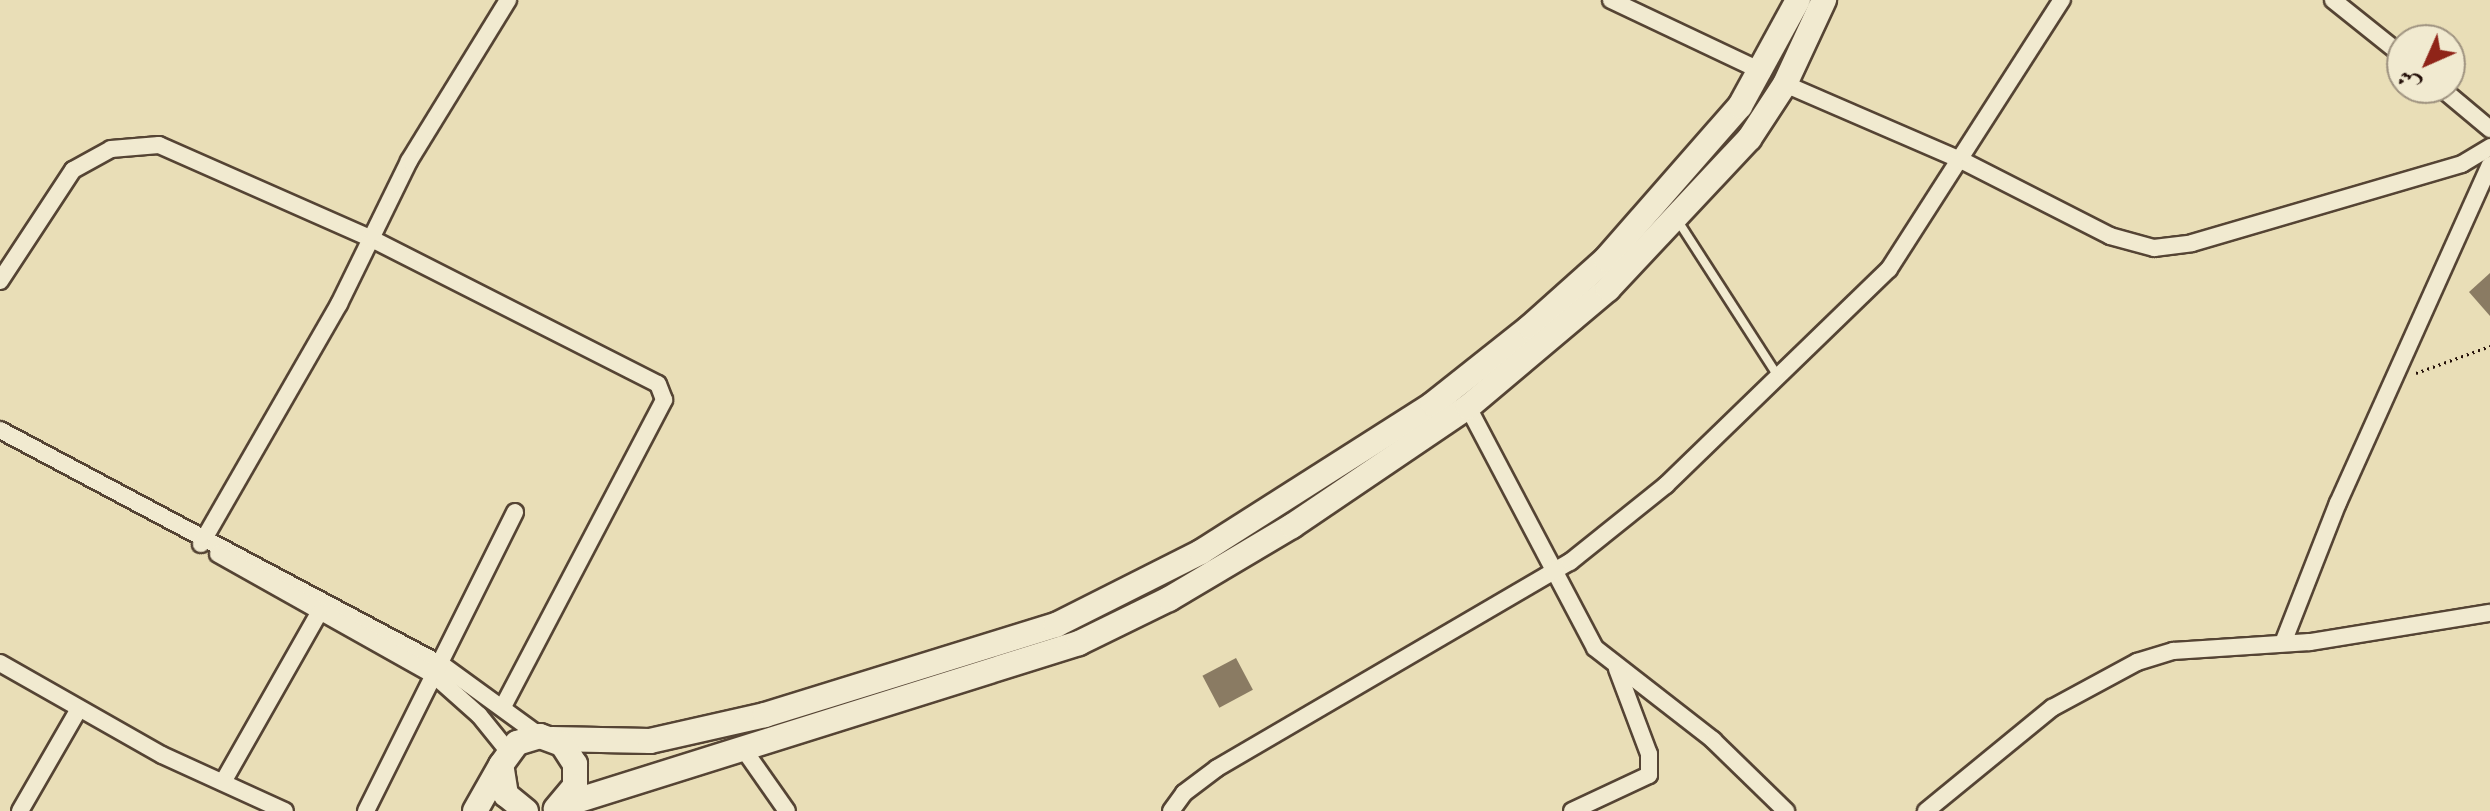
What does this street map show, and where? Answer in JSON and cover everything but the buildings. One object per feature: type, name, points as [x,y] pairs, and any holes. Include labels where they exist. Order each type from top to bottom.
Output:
[{"type":"main road","points":[[475,811],[504,758],[546,738],[650,741],[765,715],[976,654],[1085,613],[1156,579],[1433,404],[1520,335],[1606,259],[1705,150],[1763,72],[1798,0]]},
{"type":"main road","points":[[558,808],[742,747],[1049,654],[1109,630],[1243,557],[1468,407],[1608,289],[1678,220],[1749,139],[1785,84],[1824,0]]},
{"type":"main road","points":[[546,738],[575,764],[575,786],[558,808]]},
{"type":"main road","points":[[504,758],[506,795],[526,811]]},
{"type":"street","points":[[200,537],[374,240],[409,161],[508,0]]},
{"type":"street","points":[[1611,0],[1763,72]]},
{"type":"street","points":[[1171,811],[1184,793],[1217,768],[1552,573],[1616,529],[1779,379],[1889,269],[1963,161],[2062,0]]},
{"type":"street","points":[[2333,0],[2386,42]]},
{"type":"street","points":[[1785,84],[1963,161],[2110,236],[2166,249],[2462,164],[2490,147]]},
{"type":"street","points":[[2460,104],[2490,129]]},
{"type":"street","points":[[0,281],[73,170],[89,157],[131,144],[174,151],[374,240],[653,380],[663,390],[664,400],[503,707]]},
{"type":"street","points":[[2283,643],[2338,503],[2490,165]]},
{"type":"street","points":[[1468,407],[1552,573],[1595,648],[1617,669],[1713,740],[1786,811]]},
{"type":"street","points":[[0,430],[438,670],[503,707],[546,738]]},
{"type":"street","points":[[366,811],[515,512]]},
{"type":"street","points":[[200,537],[319,613],[438,670],[479,715],[504,758]]},
{"type":"street","points":[[223,782],[319,613]]},
{"type":"street","points":[[1926,811],[2052,708],[2114,671],[2173,651],[2283,643],[2490,613]]},
{"type":"street","points":[[0,663],[79,709],[285,811]]},
{"type":"street","points":[[1572,811],[1649,775],[1649,754],[1617,669]]},
{"type":"street","points":[[20,811],[79,709]]},
{"type":"street","points":[[742,747],[787,811]]},
{"type":"lane","points":[[1678,220],[1779,379]]},
{"type":"path","points":[[2394,382],[2490,346]]}]
